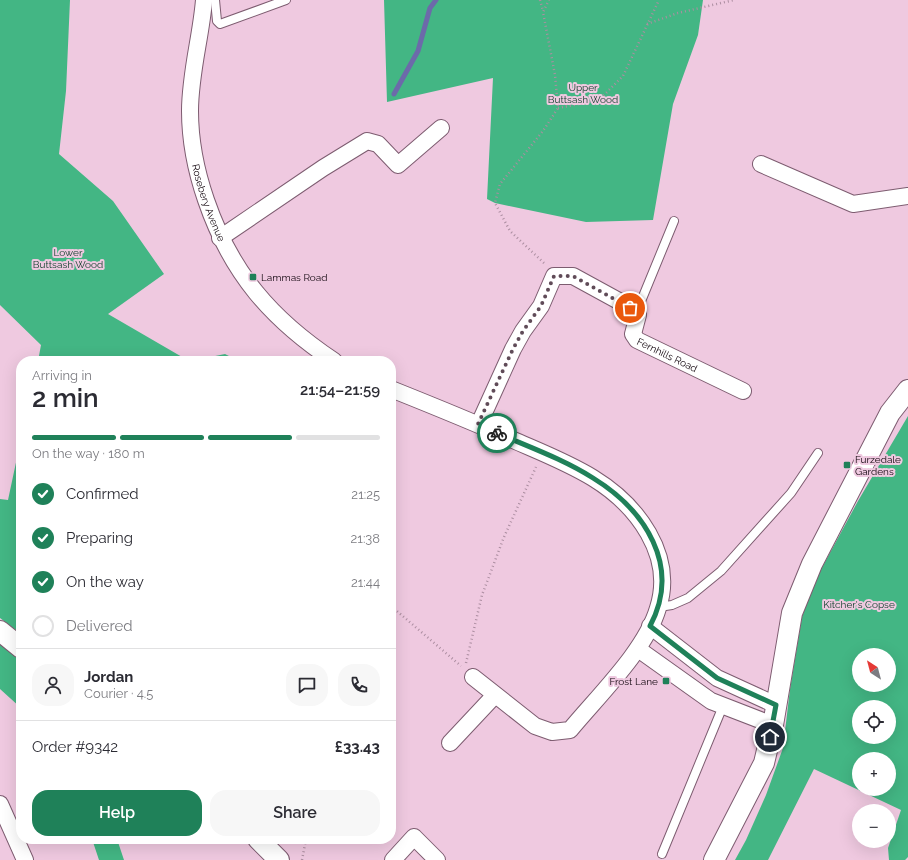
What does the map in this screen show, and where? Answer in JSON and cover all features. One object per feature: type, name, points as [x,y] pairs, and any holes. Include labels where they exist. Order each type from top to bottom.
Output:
[{"type":"street","name":"Rosebery Avenue","points":[[204,0],[190,93],[192,145],[198,177],[220,238],[236,268],[259,296],[287,324],[328,356]]},
{"type":"street","points":[[220,238],[367,141],[378,144],[398,165],[441,128]]},
{"type":"street","points":[[761,164],[853,204],[908,196]]},
{"type":"street","points":[[478,424],[513,349],[523,331],[541,306],[554,276],[573,276],[637,312]]},
{"type":"street","name":"Fernhills Road","points":[[637,312],[638,319],[634,334],[637,340],[743,391]]},
{"type":"street","points":[[714,860],[764,763],[774,725],[792,613],[812,564],[890,414],[908,390]]},
{"type":"street","points":[[396,391],[478,424],[594,478],[625,503],[640,520],[656,548],[661,567],[662,586],[659,607],[638,649],[570,730],[552,732],[535,726],[473,677]]},
{"type":"street","points":[[650,626],[717,678],[776,705]]},
{"type":"street","points":[[0,631],[16,644]]},
{"type":"street","points":[[638,649],[711,701],[774,725]]},
{"type":"street","points":[[450,743],[495,695]]},
{"type":"street","points":[[0,804],[16,840]]},
{"type":"street","points":[[392,860],[414,837],[437,860]]},
{"type":"street","points":[[18,844],[25,860]]},
{"type":"street","points":[[263,844],[279,860]]},
{"type":"lane","points":[[215,0],[217,21],[220,24],[286,0]]},
{"type":"lane","points":[[637,312],[674,221]]},
{"type":"lane","points":[[659,607],[688,598],[721,571],[791,493],[818,453]]},
{"type":"lane","points":[[662,854],[723,706]]},
{"type":"path","points":[[540,0],[555,75],[558,108],[543,131],[500,184],[495,203],[510,231],[545,265],[554,276]]},
{"type":"path","points":[[543,12],[549,0]]},
{"type":"path","points":[[558,108],[599,100],[623,76],[659,0]]},
{"type":"path","points":[[647,24],[678,13],[734,0]]},
{"type":"path","points":[[396,610],[465,670],[482,595],[526,488],[543,453]]},
{"type":"path","points":[[302,860],[305,844]]},
{"type":"green space","name":"Lower Buttsash Wood","points":[[0,0],[70,0],[66,91],[59,154],[113,201],[164,274],[108,314],[180,356],[39,356],[41,345],[0,305]]},
{"type":"green space","name":"Upper Buttsash Wood","points":[[384,0],[703,0],[698,35],[673,104],[653,220],[586,222],[495,203],[487,199],[493,78],[387,102]]},
{"type":"green space","points":[[225,354],[229,356],[215,356]]},
{"type":"green space","name":"Kitcher's Copse","points":[[908,416],[908,857],[905,860],[889,860],[888,848],[896,848],[896,825],[901,810],[896,808],[896,804],[888,804],[871,796],[896,796],[896,752],[852,752],[852,787],[814,769],[768,860],[735,860],[746,840],[766,795],[783,748],[790,689],[802,617],[812,586],[858,501]]},
{"type":"green space","points":[[16,462],[16,630],[0,618],[0,499],[8,500]]},
{"type":"green space","points":[[0,642],[16,655],[16,703],[0,689]]},
{"type":"green space","points":[[94,844],[119,844],[124,860],[99,860]]},
{"type":"waterway","points":[[394,94],[418,51],[430,8],[436,0]]},
{"type":"way so far","points":[[497,433],[478,424],[513,349],[529,321],[541,306],[554,276],[573,276],[630,308]]},
{"type":"place","name":"Lammas Road","points":[[253,277]]},
{"type":"place","name":"Furzedale Gardens","points":[[847,465]]},
{"type":"place","name":"Frost Lane","points":[[666,681]]},
{"type":"route","points":[[497,433],[563,462],[594,478],[633,511],[652,539],[659,558],[663,576],[659,607],[650,626],[717,678],[776,705],[774,725],[770,737]]}]
